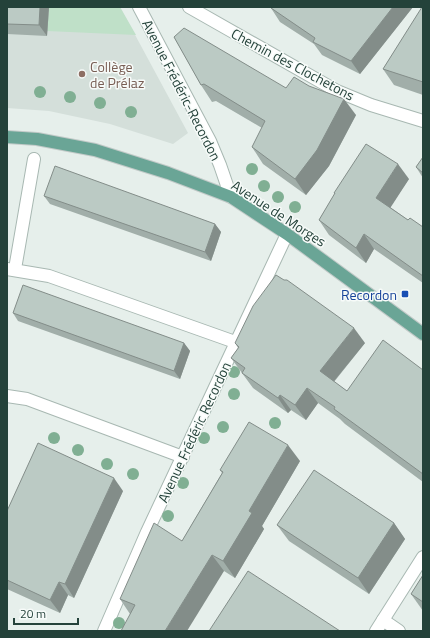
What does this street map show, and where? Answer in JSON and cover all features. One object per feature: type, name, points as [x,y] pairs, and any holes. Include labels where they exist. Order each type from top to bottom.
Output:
[{"type":"main road","name":"Avenue de Morges","points":[[7,137],[37,139],[95,150],[168,172],[231,197],[286,234],[423,334]]},
{"type":"street","name":"Avenue Frédéric-Recordon","points":[[139,7],[210,141],[231,197]]},
{"type":"street","name":"Chemin des Clochetons","points":[[189,7],[337,91],[371,105],[423,121]]},
{"type":"street","points":[[34,159],[11,269],[49,276],[235,342]]},
{"type":"street","name":"Avenue Frédéric Recordon","points":[[104,631],[147,532],[183,458],[235,342],[286,234]]},
{"type":"street","points":[[7,396],[27,399],[183,458]]},
{"type":"street","points":[[376,631],[423,557]]},
{"type":"street","points":[[383,620],[398,631]]},
{"type":"shaded area","name":"Collège de Prélaz","points":[[7,7],[120,7],[188,133],[173,144],[110,124],[49,111],[7,108]]},
{"type":"green space","points":[[49,7],[120,7],[136,35],[47,31]]},
{"type":"building","points":[[7,7],[40,7],[39,25],[7,24]]},
{"type":"building","points":[[393,7],[351,61],[313,42],[315,38],[271,8]]},
{"type":"building","points":[[423,7],[423,82],[383,69]]},
{"type":"building","points":[[184,28],[286,88],[294,77],[309,86],[344,99],[317,150],[295,179],[252,147],[265,121],[204,84],[201,85],[174,37]]},
{"type":"building","points":[[366,144],[398,164],[376,198],[408,220],[410,218],[423,227],[423,276],[364,234],[356,248],[319,220],[334,193]]},
{"type":"building","points":[[423,157],[423,173],[416,167]]},
{"type":"building","points":[[55,166],[215,224],[205,252],[44,196]]},
{"type":"building","points":[[276,275],[284,280],[287,280],[354,328],[320,371],[347,391],[383,340],[423,370],[423,474],[334,409],[335,407],[307,388],[295,405],[280,395],[278,398],[242,373],[245,368],[231,358],[239,347],[235,343],[253,306]]},
{"type":"building","points":[[23,285],[184,343],[174,371],[13,313]]},
{"type":"building","points":[[249,422],[288,445],[249,511],[252,513],[223,561],[212,555],[165,631],[121,631],[135,605],[120,599],[154,523],[182,541],[223,472],[220,470]]},
{"type":"building","points":[[38,443],[114,478],[65,584],[59,582],[50,600],[7,580],[7,511]]},
{"type":"building","points":[[314,470],[394,523],[358,578],[277,525]]},
{"type":"building","points":[[248,571],[340,631],[209,631]]},
{"type":"building","points":[[423,575],[423,602],[411,594]]},
{"type":"place","name":"Collège de Prélaz","points":[[82,74]]},
{"type":"place","name":"Recordon","points":[[405,294]]}]
